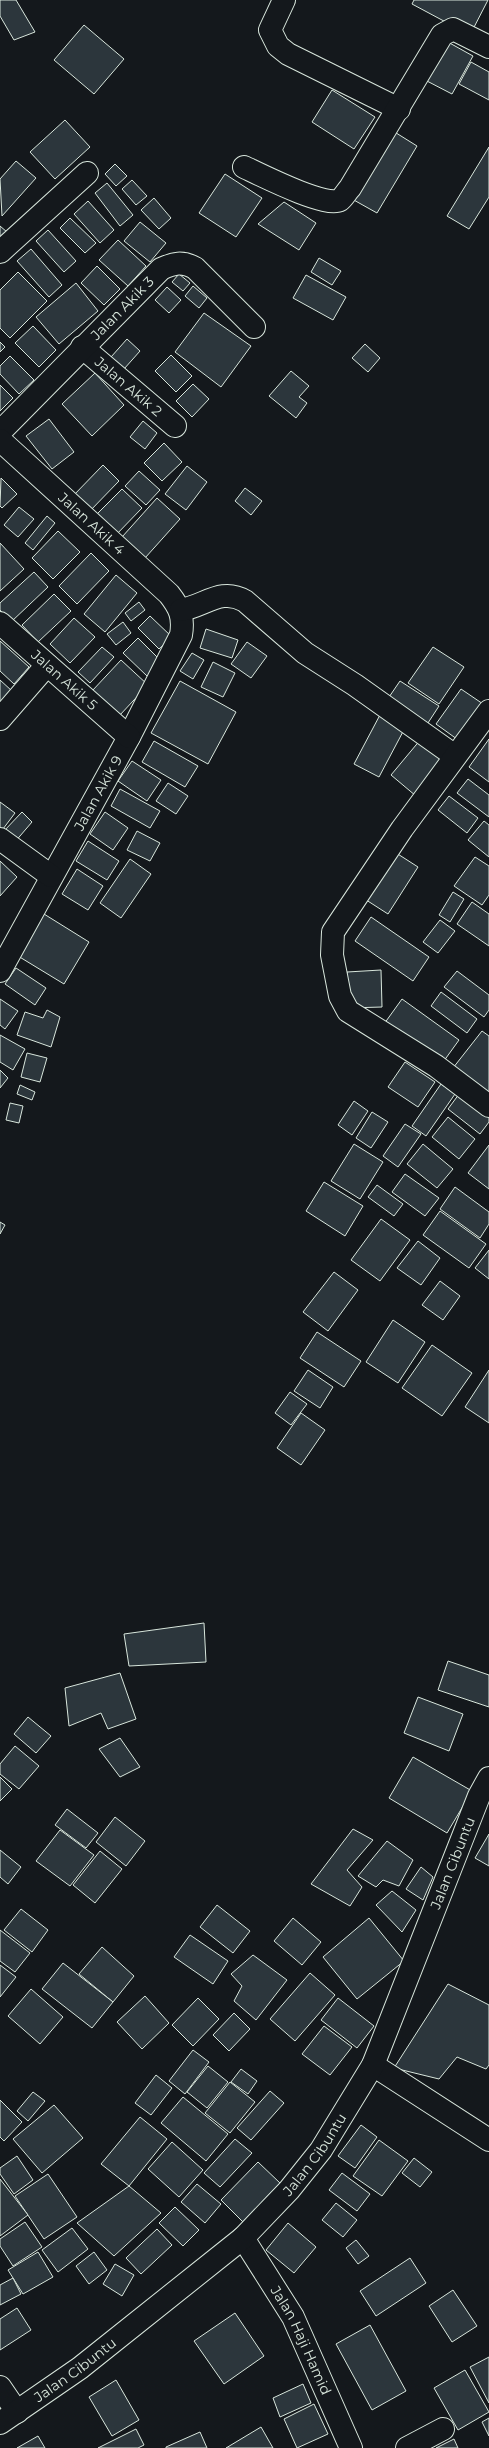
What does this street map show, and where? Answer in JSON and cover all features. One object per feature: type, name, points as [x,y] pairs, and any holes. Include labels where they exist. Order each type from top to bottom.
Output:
[{"type":"street","points":[[284,0],[270,30],[278,46],[288,54],[399,108]]},
{"type":"street","points":[[244,167],[314,198],[328,202],[340,200],[350,188],[399,108],[416,75],[446,31],[453,28],[489,47]]},
{"type":"street","points":[[0,252],[87,173]]},
{"type":"street","name":"Jalan Akik 3","points":[[0,432],[82,347],[161,269],[173,264],[188,264],[195,268],[254,327]]},
{"type":"street","name":"Jalan Akik 2","points":[[82,347],[175,426]]},
{"type":"street","name":"Jalan Akik 4","points":[[0,440],[169,594],[181,610]]},
{"type":"street","points":[[181,610],[199,606],[225,594],[235,595],[245,601],[305,653],[355,685],[455,756]]},
{"type":"street","name":"Jalan Akik 9","points":[[0,971],[51,876],[129,737],[181,635],[181,610]]},
{"type":"street","name":"Jalan Akik 5","points":[[0,623],[129,737]]},
{"type":"street","points":[[0,719],[47,665]]},
{"type":"street","points":[[489,711],[402,829],[333,932],[332,955],[340,996],[348,1011],[436,1066],[489,1106]]},
{"type":"street","points":[[0,839],[51,876]]},
{"type":"street","name":"Jalan Cibuntu","points":[[8,2417],[80,2368],[243,2238],[289,2190],[321,2150],[374,2065],[486,1792]]},
{"type":"street","points":[[374,2065],[489,2140]]},
{"type":"street","name":"Jalan Haji Hamid","points":[[243,2238],[293,2317],[351,2448]]},
{"type":"street","points":[[0,2387],[8,2417]]},
{"type":"street","points":[[407,2448],[443,2429]]},
{"type":"building","points":[[0,0],[16,0],[35,32],[14,40],[0,16]]},
{"type":"building","points":[[414,0],[488,0],[470,35],[412,4]]},
{"type":"building","points":[[84,25],[124,59],[94,94],[54,60]]},
{"type":"building","points":[[446,41],[473,56],[452,94],[425,80]]},
{"type":"building","points":[[471,62],[489,72],[489,100],[459,84]]},
{"type":"building","points":[[332,90],[375,117],[354,149],[312,122]]},
{"type":"building","points":[[65,120],[90,147],[55,179],[30,152]]},
{"type":"building","points":[[393,131],[417,146],[377,213],[352,199]]},
{"type":"building","points":[[489,147],[489,197],[469,229],[447,216]]},
{"type":"building","points":[[16,161],[36,178],[2,216],[0,179]]},
{"type":"building","points":[[115,164],[127,176],[116,186],[105,174]]},
{"type":"building","points":[[225,174],[262,198],[236,237],[199,213]]},
{"type":"building","points":[[132,180],[147,196],[136,205],[122,189]]},
{"type":"building","points":[[107,183],[133,215],[120,226],[95,193]]},
{"type":"building","points":[[154,198],[171,218],[159,229],[141,210]]},
{"type":"building","points":[[88,201],[114,230],[100,243],[74,214]]},
{"type":"building","points":[[284,202],[316,223],[299,250],[258,224]]},
{"type":"building","points":[[70,218],[96,243],[85,253],[60,228]]},
{"type":"building","points":[[140,222],[166,243],[150,262],[124,241]]},
{"type":"building","points":[[0,226],[7,232],[0,242]]},
{"type":"building","points":[[48,230],[76,261],[64,272],[36,241]]},
{"type":"building","points":[[118,240],[146,266],[128,286],[99,260]]},
{"type":"building","points":[[31,249],[62,285],[49,297],[17,261]]},
{"type":"building","points":[[319,258],[341,271],[332,285],[311,272]]},
{"type":"building","points":[[97,266],[120,289],[104,305],[81,283]]},
{"type":"building","points":[[18,272],[47,301],[10,338],[0,328],[0,290]]},
{"type":"building","points":[[179,274],[190,283],[183,291],[172,282]]},
{"type":"building","points":[[306,275],[346,297],[333,320],[293,298]]},
{"type":"building","points":[[76,283],[98,311],[59,344],[36,317]]},
{"type":"building","points":[[193,286],[207,298],[199,308],[185,296]]},
{"type":"building","points":[[167,287],[181,300],[169,313],[155,300]]},
{"type":"building","points":[[204,313],[251,346],[221,387],[175,352]]},
{"type":"building","points":[[33,326],[56,350],[39,367],[15,343]]},
{"type":"building","points":[[127,339],[140,351],[124,369],[111,357]]},
{"type":"building","points":[[0,342],[5,347],[0,352]]},
{"type":"building","points":[[365,344],[380,358],[368,372],[352,358]]},
{"type":"building","points":[[171,355],[192,376],[176,392],[155,371]]},
{"type":"building","points":[[10,356],[34,380],[19,394],[0,374],[0,366]]},
{"type":"building","points":[[291,371],[309,386],[299,397],[307,403],[296,418],[269,396]]},
{"type":"building","points":[[95,373],[124,405],[92,436],[62,404]]},
{"type":"building","points":[[193,384],[209,399],[192,417],[176,401]]},
{"type":"building","points":[[0,385],[13,398],[0,411]]},
{"type":"building","points":[[49,419],[74,452],[52,469],[26,436]]},
{"type":"building","points":[[143,421],[157,433],[145,449],[130,437]]},
{"type":"building","points":[[164,443],[182,462],[162,481],[144,463]]},
{"type":"building","points":[[103,465],[119,481],[88,513],[72,497]]},
{"type":"building","points":[[187,466],[207,482],[186,510],[165,494]]},
{"type":"building","points":[[139,471],[160,490],[146,505],[125,486]]},
{"type":"building","points":[[1,478],[17,494],[2,508],[0,506]]},
{"type":"building","points":[[245,488],[262,501],[251,515],[235,501]]},
{"type":"building","points":[[122,489],[142,508],[114,537],[94,517]]},
{"type":"building","points":[[157,498],[180,519],[145,558],[122,537]]},
{"type":"building","points":[[19,507],[34,519],[18,537],[4,525]]},
{"type":"building","points":[[47,516],[55,523],[33,550],[25,543]]},
{"type":"building","points":[[58,531],[80,552],[53,579],[32,558]]},
{"type":"building","points":[[0,543],[24,569],[0,591]]},
{"type":"building","points":[[91,553],[109,571],[77,604],[59,586]]},
{"type":"building","points":[[34,572],[48,587],[11,622],[0,610],[0,603]]},
{"type":"building","points":[[116,575],[137,593],[105,632],[84,614]]},
{"type":"building","points":[[54,594],[71,611],[38,642],[22,625]]},
{"type":"building","points":[[139,602],[145,610],[131,621],[125,613]]},
{"type":"building","points":[[150,616],[172,637],[159,649],[138,628]]},
{"type":"building","points":[[74,618],[95,637],[70,663],[50,644]]},
{"type":"building","points":[[123,622],[131,633],[116,645],[107,634]]},
{"type":"building","points":[[206,629],[238,640],[232,658],[200,648]]},
{"type":"building","points":[[138,638],[162,662],[147,676],[123,653]]},
{"type":"building","points":[[0,641],[29,667],[14,684],[0,671]]},
{"type":"building","points":[[247,642],[267,656],[251,678],[231,664]]},
{"type":"building","points":[[102,647],[114,657],[90,683],[78,672]]},
{"type":"building","points":[[433,647],[464,667],[439,704],[408,683]]},
{"type":"building","points":[[192,653],[204,660],[193,679],[180,671]]},
{"type":"building","points":[[121,660],[148,685],[119,716],[92,691]]},
{"type":"building","points":[[213,662],[235,673],[223,697],[201,687]]},
{"type":"building","points":[[0,680],[12,691],[0,703]]},
{"type":"building","points":[[180,681],[236,712],[208,764],[151,733]]},
{"type":"building","points":[[400,681],[439,706],[426,726],[387,700]]},
{"type":"building","points":[[461,689],[486,706],[461,742],[436,724]]},
{"type":"building","points":[[381,713],[406,726],[379,777],[354,764]]},
{"type":"building","points":[[421,739],[446,760],[416,796],[391,775]]},
{"type":"building","points":[[489,739],[489,782],[469,767]]},
{"type":"building","points":[[154,741],[198,766],[185,787],[142,762]]},
{"type":"building","points":[[132,761],[161,780],[147,801],[118,781]]},
{"type":"building","points":[[468,779],[489,795],[489,817],[457,793]]},
{"type":"building","points":[[168,783],[188,796],[176,814],[156,801]]},
{"type":"building","points":[[120,789],[160,811],[150,828],[111,806]]},
{"type":"building","points":[[449,796],[478,818],[467,833],[438,810]]},
{"type":"building","points":[[0,802],[15,813],[0,833]]},
{"type":"building","points":[[22,812],[32,822],[14,843],[3,832]]},
{"type":"building","points":[[105,812],[128,828],[113,850],[90,834]]},
{"type":"building","points":[[484,821],[489,825],[489,857],[468,840]]},
{"type":"building","points":[[137,831],[160,843],[150,861],[127,850]]},
{"type":"building","points":[[88,841],[119,861],[107,880],[76,861]]},
{"type":"building","points":[[390,849],[418,867],[388,914],[360,896]]},
{"type":"building","points":[[475,857],[489,866],[489,895],[482,905],[454,886]]},
{"type":"building","points":[[130,859],[151,874],[121,918],[100,903]]},
{"type":"building","points":[[0,861],[17,877],[0,896]]},
{"type":"building","points":[[77,869],[103,886],[88,910],[62,894]]},
{"type":"building","points":[[453,892],[464,899],[450,922],[439,915]]},
{"type":"building","points":[[472,902],[489,914],[489,946],[457,924]]},
{"type":"building","points":[[44,914],[89,942],[64,984],[18,956]]},
{"type":"building","points":[[371,917],[429,957],[413,981],[355,941]]},
{"type":"building","points":[[440,920],[455,931],[438,953],[423,942]]},
{"type":"building","points":[[16,968],[46,988],[35,1005],[5,984]]},
{"type":"building","points":[[381,970],[382,1007],[348,1008],[347,972]]},
{"type":"building","points":[[457,971],[489,995],[489,1010],[484,1017],[444,987]]},
{"type":"building","points":[[441,992],[477,1019],[467,1033],[431,1006]]},
{"type":"building","points":[[0,999],[18,1011],[5,1029],[0,1025]]},
{"type":"building","points":[[402,999],[459,1040],[441,1065],[384,1024]]},
{"type":"building","points":[[47,1010],[60,1017],[51,1047],[17,1035],[25,1012],[43,1018]]},
{"type":"building","points":[[482,1031],[489,1036],[489,1094],[453,1068]]},
{"type":"building","points":[[0,1035],[25,1049],[13,1070],[0,1062]]},
{"type":"building","points":[[27,1053],[47,1058],[40,1082],[21,1077]]},
{"type":"building","points":[[405,1062],[435,1082],[418,1107],[388,1087]]},
{"type":"building","points":[[0,1070],[8,1078],[0,1088]]},
{"type":"building","points":[[441,1084],[455,1094],[426,1136],[412,1126]]},
{"type":"building","points":[[20,1085],[35,1092],[32,1100],[17,1094]]},
{"type":"building","points":[[462,1090],[489,1111],[489,1122],[480,1134],[448,1109]]},
{"type":"building","points":[[354,1101],[368,1111],[352,1135],[338,1125]]},
{"type":"building","points":[[10,1103],[23,1106],[19,1123],[6,1120]]},
{"type":"building","points":[[372,1112],[388,1122],[371,1148],[356,1138]]},
{"type":"building","points":[[448,1117],[475,1139],[459,1159],[432,1137]]},
{"type":"building","points":[[405,1124],[421,1134],[398,1167],[383,1156]]},
{"type":"building","points":[[354,1144],[383,1162],[360,1199],[331,1181]]},
{"type":"building","points":[[423,1144],[453,1169],[437,1188],[407,1164]]},
{"type":"building","points":[[489,1145],[489,1189],[468,1173]]},
{"type":"building","points":[[405,1174],[439,1198],[425,1216],[392,1192]]},
{"type":"building","points":[[324,1182],[363,1206],[345,1236],[306,1211]]},
{"type":"building","points":[[377,1185],[403,1204],[394,1216],[368,1197]]},
{"type":"building","points":[[455,1187],[489,1212],[489,1224],[480,1238],[440,1209]]},
{"type":"building","points":[[440,1211],[486,1244],[469,1268],[423,1235]]},
{"type":"building","points":[[381,1219],[410,1240],[380,1281],[351,1260]]},
{"type":"building","points":[[0,1222],[5,1225],[0,1234]]},
{"type":"building","points":[[418,1241],[440,1258],[421,1285],[397,1268]]},
{"type":"building","points":[[489,1250],[489,1279],[475,1268]]},
{"type":"building","points":[[334,1272],[358,1290],[328,1331],[303,1312]]},
{"type":"building","points":[[440,1281],[460,1296],[443,1320],[422,1305]]},
{"type":"building","points":[[393,1320],[425,1342],[398,1383],[366,1362]]},
{"type":"building","points":[[317,1332],[361,1361],[344,1387],[300,1358]]},
{"type":"building","points":[[432,1345],[472,1373],[442,1416],[402,1388]]},
{"type":"building","points":[[308,1370],[333,1387],[320,1408],[294,1391]]},
{"type":"building","points":[[489,1370],[489,1423],[465,1407]]},
{"type":"building","points":[[290,1392],[307,1404],[291,1425],[275,1413]]},
{"type":"building","points":[[301,1413],[325,1430],[301,1465],[277,1448]]},
{"type":"building","points":[[204,1623],[206,1662],[129,1666],[124,1634]]},
{"type":"building","points":[[448,1661],[489,1675],[489,1707],[438,1690]]},
{"type":"building","points":[[120,1673],[136,1719],[108,1729],[101,1713],[69,1726],[65,1688]]},
{"type":"building","points":[[418,1697],[463,1714],[449,1751],[404,1733]]},
{"type":"building","points":[[28,1717],[51,1736],[36,1753],[14,1734]]},
{"type":"building","points":[[120,1738],[140,1767],[120,1777],[99,1749]]},
{"type":"building","points":[[15,1746],[39,1766],[19,1789],[0,1774],[0,1764]]},
{"type":"building","points":[[413,1757],[472,1791],[447,1833],[389,1798]]},
{"type":"building","points":[[0,1777],[12,1789],[0,1801]]},
{"type":"building","points":[[67,1809],[98,1833],[86,1848],[55,1825]]},
{"type":"building","points":[[115,1817],[145,1841],[126,1866],[96,1842]]},
{"type":"building","points":[[353,1829],[373,1840],[347,1870],[362,1887],[350,1906],[311,1884]]},
{"type":"building","points":[[60,1830],[94,1855],[70,1886],[36,1861]]},
{"type":"building","points":[[489,1834],[489,1866],[475,1858]]},
{"type":"building","points":[[387,1841],[413,1860],[399,1886],[383,1880],[376,1887],[358,1876]]},
{"type":"building","points":[[0,1850],[21,1867],[8,1884],[0,1877]]},
{"type":"building","points":[[100,1851],[122,1869],[95,1903],[73,1885]]},
{"type":"building","points":[[421,1867],[433,1877],[423,1900],[406,1889]]},
{"type":"building","points":[[392,1891],[416,1910],[402,1932],[376,1905]]},
{"type":"building","points":[[217,1905],[250,1931],[233,1953],[200,1927]]},
{"type":"building","points":[[21,1909],[48,1930],[32,1952],[4,1930]]},
{"type":"building","points":[[293,1918],[321,1942],[302,1965],[274,1941]]},
{"type":"building","points":[[369,1918],[404,1961],[357,1999],[323,1957]]},
{"type":"building","points":[[0,1930],[30,1953],[15,1972],[0,1961]]},
{"type":"building","points":[[190,1935],[228,1961],[213,1984],[174,1957]]},
{"type":"building","points":[[102,1947],[134,1976],[113,2002],[79,1974]]},
{"type":"building","points":[[253,1955],[287,1980],[256,2020],[234,2001],[242,1986],[231,1974]]},
{"type":"building","points":[[63,1963],[113,2002],[92,2028],[42,1989]]},
{"type":"building","points":[[0,1965],[16,1977],[0,1997]]},
{"type":"building","points":[[310,1973],[335,1995],[295,2041],[270,2019]]},
{"type":"building","points":[[448,1984],[489,2005],[489,2065],[486,2069],[457,2057],[439,2079],[394,2068]]},
{"type":"building","points":[[31,1989],[63,2017],[40,2044],[8,2016]]},
{"type":"building","points":[[145,1996],[169,2023],[142,2049],[117,2022]]},
{"type":"building","points":[[198,1998],[219,2019],[193,2046],[172,2025]]},
{"type":"building","points":[[338,1998],[374,2026],[357,2048],[321,2020]]},
{"type":"building","points":[[234,2013],[250,2029],[229,2051],[213,2035]]},
{"type":"building","points":[[324,2026],[352,2047],[330,2075],[302,2054]]},
{"type":"building","points":[[193,2050],[209,2062],[185,2094],[169,2081]]},
{"type":"building","points":[[208,2066],[228,2082],[207,2108],[187,2092]]},
{"type":"building","points":[[241,2069],[257,2081],[248,2094],[231,2082]]},
{"type":"building","points":[[156,2075],[172,2088],[151,2115],[135,2103]]},
{"type":"building","points":[[230,2082],[255,2102],[230,2133],[205,2113]]},
{"type":"building","points":[[270,2091],[284,2103],[251,2140],[237,2128]]},
{"type":"building","points":[[33,2092],[45,2101],[28,2121],[17,2111]]},
{"type":"building","points":[[183,2097],[228,2134],[206,2161],[161,2123]]},
{"type":"building","points":[[0,2100],[22,2122],[4,2141],[0,2137]]},
{"type":"building","points":[[54,2105],[83,2138],[42,2173],[13,2139]]},
{"type":"building","points":[[140,2117],[167,2139],[129,2186],[101,2164]]},
{"type":"building","points":[[361,2125],[377,2137],[355,2168],[338,2156]]},
{"type":"building","points":[[235,2139],[252,2153],[220,2187],[204,2173]]},
{"type":"building","points":[[379,2140],[408,2161],[382,2196],[353,2176]]},
{"type":"building","points":[[172,2142],[203,2170],[179,2197],[148,2169]]},
{"type":"building","points":[[17,2156],[33,2180],[14,2194],[0,2174],[0,2168]]},
{"type":"building","points":[[414,2158],[432,2172],[420,2187],[402,2173]]},
{"type":"building","points":[[258,2162],[280,2183],[243,2222],[221,2200]]},
{"type":"building","points":[[342,2173],[370,2194],[357,2211],[329,2190]]},
{"type":"building","points":[[48,2174],[77,2217],[44,2239],[15,2196]]},
{"type":"building","points":[[0,2179],[28,2215],[0,2236]]},
{"type":"building","points":[[197,2184],[221,2204],[205,2223],[181,2202]]},
{"type":"building","points":[[129,2186],[161,2213],[114,2256],[77,2223]]},
{"type":"building","points":[[336,2203],[357,2220],[343,2237],[322,2220]]},
{"type":"building","points":[[175,2207],[199,2230],[183,2246],[159,2223]]},
{"type":"building","points":[[25,2222],[42,2247],[13,2266],[0,2246],[0,2239]]},
{"type":"building","points":[[288,2223],[316,2247],[294,2273],[266,2250]]},
{"type":"building","points":[[72,2228],[88,2249],[58,2272],[42,2250]]},
{"type":"building","points":[[157,2229],[172,2245],[141,2274],[126,2258]]},
{"type":"building","points":[[356,2240],[369,2256],[358,2264],[346,2248]]},
{"type":"building","points":[[38,2252],[53,2277],[23,2294],[8,2270]]},
{"type":"building","points":[[94,2252],[107,2270],[89,2284],[76,2266]]},
{"type":"building","points":[[410,2258],[426,2283],[376,2316],[360,2291]]},
{"type":"building","points":[[115,2264],[134,2275],[122,2296],[103,2284]]},
{"type":"building","points":[[13,2278],[21,2294],[0,2305],[0,2285]]},
{"type":"building","points":[[453,2290],[477,2326],[452,2342],[429,2306]]},
{"type":"building","points":[[17,2308],[31,2330],[0,2350],[0,2319]]},
{"type":"building","points":[[235,2313],[264,2356],[224,2384],[194,2341]]},
{"type":"building","points":[[370,2325],[406,2391],[372,2410],[336,2344]]},
{"type":"building","points":[[489,2357],[489,2403],[470,2367]]},
{"type":"building","points":[[465,2370],[489,2412],[458,2430],[434,2388]]},
{"type":"building","points":[[116,2380],[139,2420],[112,2436],[89,2397]]},
{"type":"building","points":[[303,2384],[311,2403],[280,2417],[273,2398]]},
{"type":"building","points":[[314,2404],[328,2434],[297,2448],[284,2419]]},
{"type":"building","points":[[489,2418],[489,2436],[482,2422]]},
{"type":"building","points":[[261,2427],[273,2448],[226,2448]]},
{"type":"building","points":[[136,2429],[144,2445],[138,2448],[98,2448]]},
{"type":"building","points":[[200,2432],[207,2448],[166,2448],[166,2447]]},
{"type":"building","points":[[38,2436],[45,2448],[17,2448]]},
{"type":"building","points":[[454,2439],[458,2448],[436,2448]]}]
